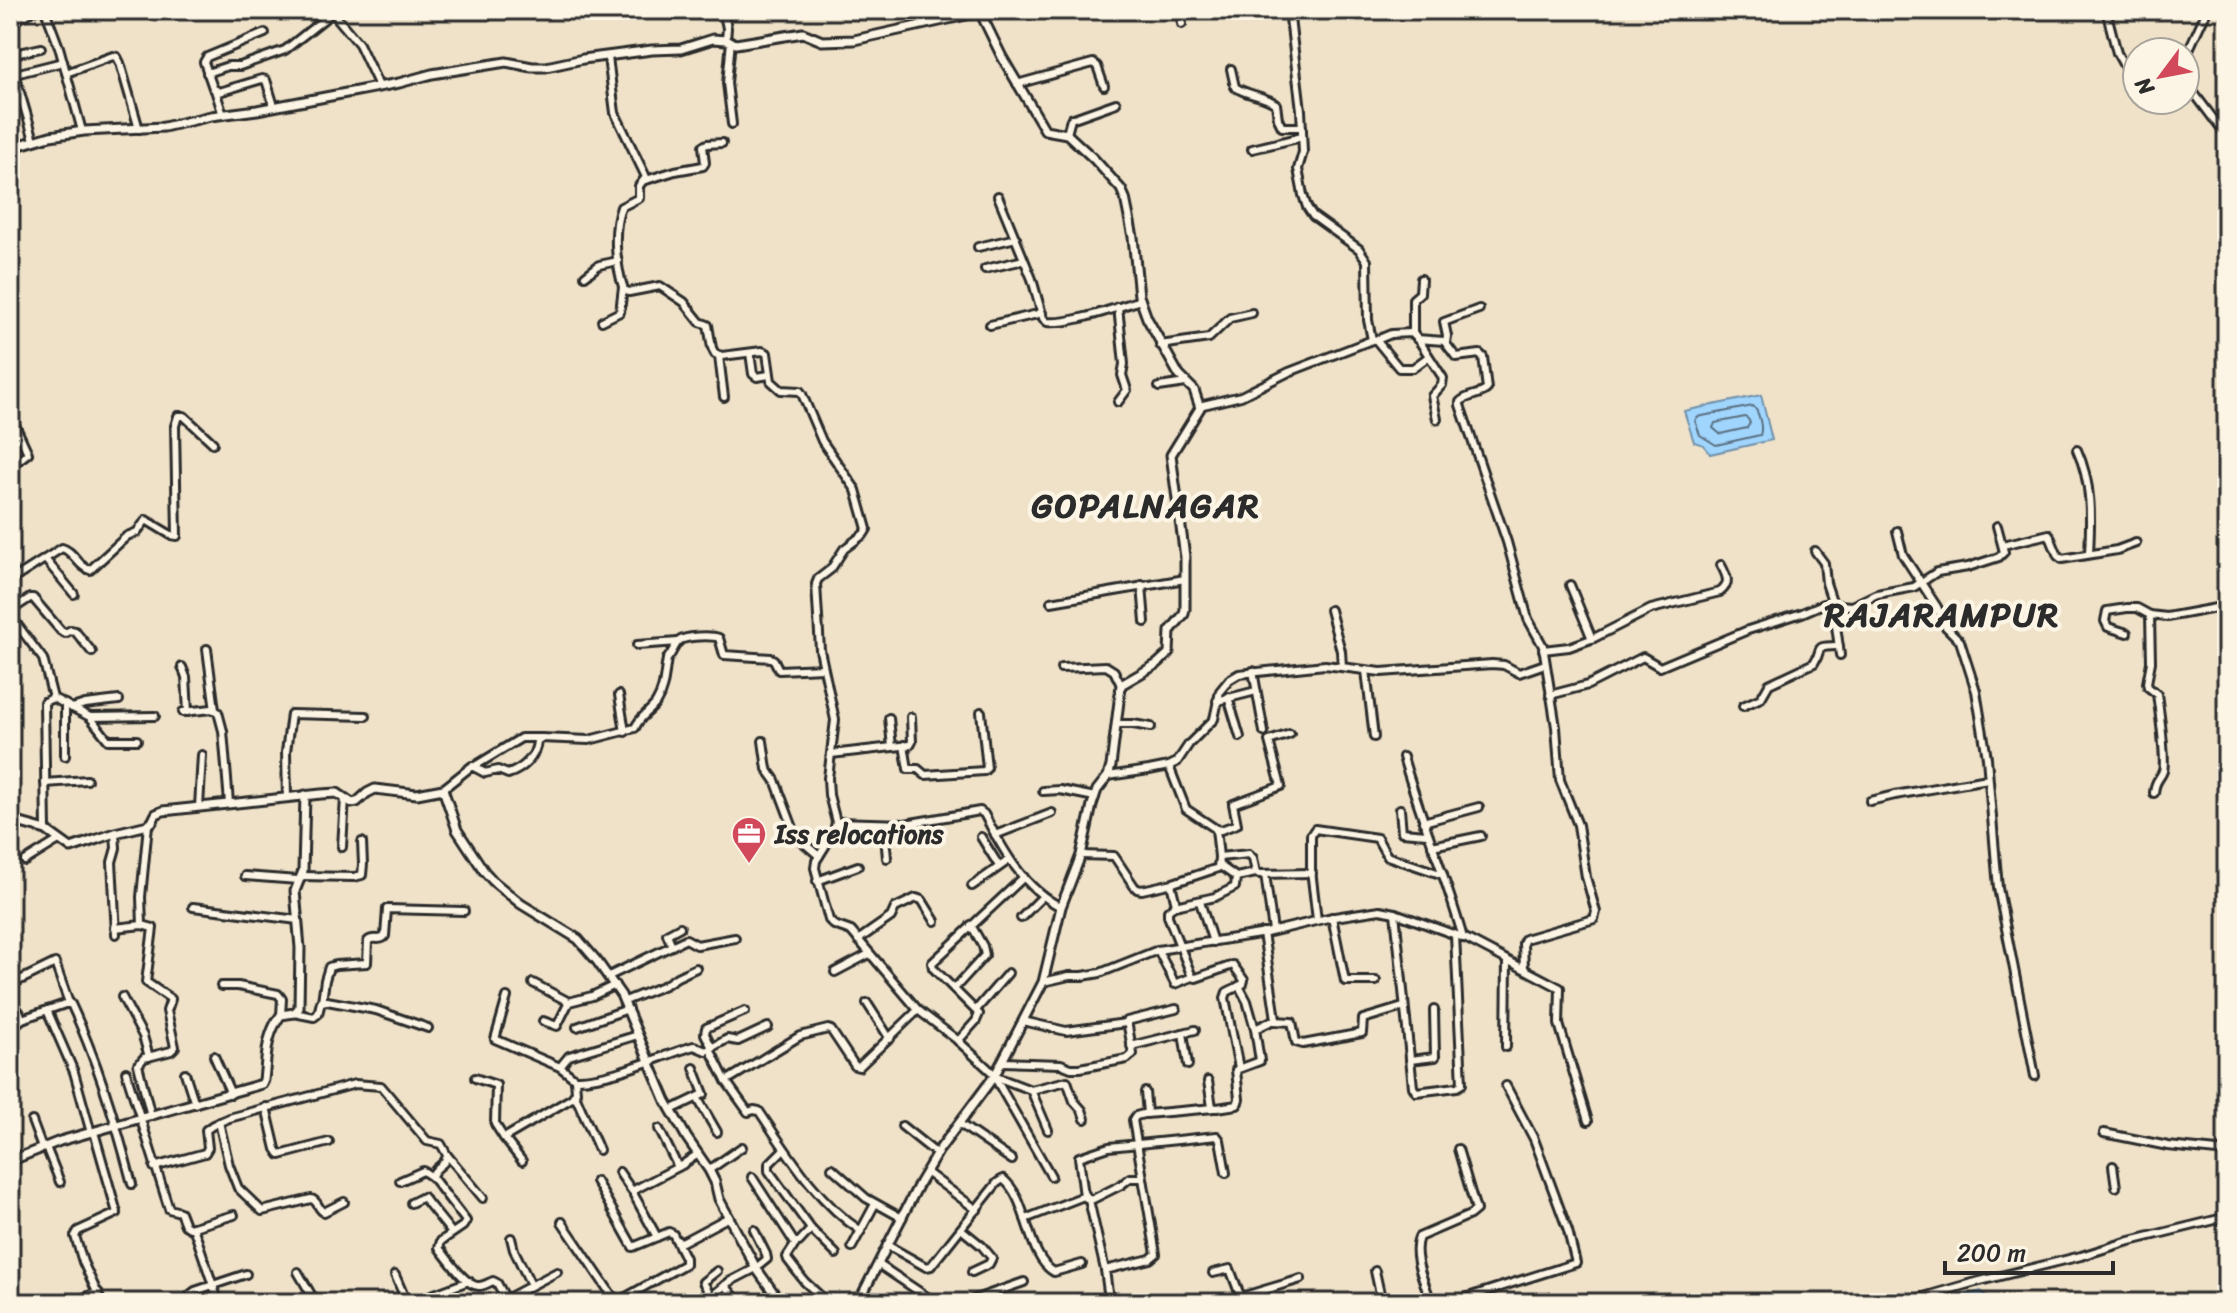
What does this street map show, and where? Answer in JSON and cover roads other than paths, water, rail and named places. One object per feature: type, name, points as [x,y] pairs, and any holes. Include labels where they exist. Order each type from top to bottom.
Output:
[{"type":"street","points":[[10,23],[35,10]]},
{"type":"street","points":[[45,10],[82,131]]},
{"type":"street","points":[[723,10],[728,40],[727,83],[732,124]]},
{"type":"street","points":[[10,148],[82,131],[164,127],[506,62],[539,68],[633,52],[675,50],[713,39],[736,44],[803,33],[822,41],[835,42],[884,34],[954,14],[991,10]]},
{"type":"street","points":[[1180,10],[1182,24]]},
{"type":"street","points":[[1289,10],[1302,127],[1303,152],[1298,169],[1307,207],[1313,216],[1359,249],[1367,261],[1368,320],[1374,340],[1399,368],[1413,368],[1428,357]]},
{"type":"street","points":[[2106,10],[2121,60]]},
{"type":"street","points":[[2195,36],[2207,10]]},
{"type":"street","points":[[207,73],[228,66],[240,66],[285,50],[331,11],[359,44],[379,86]]},
{"type":"street","points":[[980,12],[1045,130],[1067,134],[1121,189],[1133,237],[1136,280],[1141,300],[1160,345],[1194,390],[1199,406],[1199,413],[1171,455],[1185,557],[1185,609],[1170,631],[1169,653],[1157,664],[1121,685]]},
{"type":"street","points":[[223,115],[204,62],[207,57],[265,33]]},
{"type":"street","points":[[34,140],[10,56],[41,48]]},
{"type":"street","points":[[66,73],[117,57],[139,129]]},
{"type":"street","points":[[608,57],[615,113],[646,180]]},
{"type":"street","points":[[15,74],[63,62]]},
{"type":"street","points":[[1017,84],[1093,63],[1104,86]]},
{"type":"street","points":[[1231,69],[1235,87],[1243,93],[1276,104],[1282,127],[1302,127]]},
{"type":"street","points":[[215,90],[221,92],[265,79],[274,106]]},
{"type":"street","points":[[2201,102],[2227,137]]},
{"type":"street","points":[[1067,134],[1071,119],[1116,103]]},
{"type":"street","points":[[1252,149],[1302,137]]},
{"type":"street","points":[[602,321],[620,312],[623,287],[616,233],[619,212],[639,198],[639,186],[646,180],[703,166],[703,146],[722,143]]},
{"type":"street","points":[[998,196],[1047,322],[1054,323],[1141,300]]},
{"type":"street","points":[[978,247],[1016,238]]},
{"type":"street","points":[[985,269],[1024,260]]},
{"type":"street","points":[[585,276],[599,265],[618,261]]},
{"type":"street","points":[[1421,279],[1420,293],[1413,297],[1415,336],[1444,382],[1432,396],[1437,419]]},
{"type":"street","points":[[623,287],[629,292],[660,286],[682,300],[700,322],[708,325],[712,351],[719,356],[767,353],[769,375],[774,385],[781,390],[802,394],[822,441],[856,490],[867,525],[864,534],[844,549],[816,584],[819,643],[835,720],[828,784],[836,822],[834,832],[815,865],[817,881],[829,920],[837,927],[847,929],[918,1010],[995,1075],[1051,1176]]},
{"type":"street","points":[[1118,307],[1124,364],[1122,375],[1127,390],[1118,402]]},
{"type":"street","points":[[1446,343],[1444,322],[1479,309]]},
{"type":"street","points":[[990,325],[1042,313]]},
{"type":"street","points":[[1160,345],[1211,338],[1230,318],[1252,313]]},
{"type":"street","points":[[1199,406],[1245,394],[1299,367],[1391,334],[1446,343],[1456,357],[1480,354],[1483,357],[1487,389],[1464,398],[1460,405],[1503,530],[1528,619],[1543,650],[1541,665],[1550,695],[1560,780],[1578,825],[1586,877],[1596,912],[1592,920],[1525,939],[1524,968]]},
{"type":"street","points":[[750,353],[753,374],[760,377],[769,375]]},
{"type":"street","points":[[719,356],[724,397]]},
{"type":"street","points":[[1159,387],[1186,383]]},
{"type":"street","points":[[10,414],[28,453],[10,467]]},
{"type":"street","points":[[10,581],[65,548],[90,570],[127,536],[137,532],[146,520],[177,536],[175,426],[178,416],[184,416],[213,443]]},
{"type":"street","points":[[2077,450],[2088,479],[2091,515],[2089,553]]},
{"type":"street","points":[[1550,695],[1588,685],[1643,657],[1660,667],[1748,630],[1823,604],[1852,606],[1877,594],[1909,588],[1937,572],[1968,567],[1999,557],[2004,552],[1997,526]]},
{"type":"street","points":[[1897,531],[1903,555],[1948,629],[1960,641],[1974,682],[1988,779],[1998,888],[2035,1076]]},
{"type":"street","points":[[2003,545],[2046,534],[2051,536],[2060,558],[2111,551],[2136,543]]},
{"type":"street","points":[[1815,551],[1824,563],[1840,655]]},
{"type":"street","points":[[45,559],[74,594]]},
{"type":"street","points":[[1543,650],[1569,647],[1592,639],[1651,609],[1720,592],[1728,580],[1721,565]]},
{"type":"street","points":[[1051,602],[1185,579]]},
{"type":"street","points":[[1142,585],[1145,622]]},
{"type":"street","points":[[1570,585],[1592,639]]},
{"type":"street","points":[[53,698],[43,659],[10,613],[33,598],[61,631],[75,631],[92,652]]},
{"type":"street","points":[[2127,633],[2108,627],[2105,621],[2107,611],[2137,608],[2150,615],[2167,617],[2227,606]]},
{"type":"street","points":[[1330,610],[1342,663]]},
{"type":"street","points":[[2150,615],[2151,662],[2147,685],[2157,694],[2164,766],[2154,793]]},
{"type":"street","points":[[637,645],[678,642],[709,635],[719,638],[722,652],[727,656],[771,658],[777,669],[783,671],[823,668]]},
{"type":"street","points":[[10,820],[46,830],[71,848],[148,825],[156,814],[163,811],[337,793],[352,803],[375,789],[417,794],[443,789],[469,767],[521,738],[584,740],[635,728],[656,702],[664,685],[667,659],[678,642]]},
{"type":"street","points":[[1743,706],[1761,698],[1769,684],[1814,663],[1821,647],[1839,646]]},
{"type":"street","points":[[207,649],[215,710],[223,731],[229,803]]},
{"type":"street","points":[[1108,776],[1177,762],[1189,744],[1211,723],[1220,691],[1239,674],[1342,663],[1381,672],[1499,664],[1519,673],[1541,665]]},
{"type":"street","points":[[858,1303],[926,1172],[995,1075],[1043,982],[1061,907],[1081,855],[1095,797],[1108,776],[1121,685],[1114,671],[1106,666],[1061,668]]},
{"type":"street","points":[[182,667],[186,677],[186,712],[215,710]]},
{"type":"street","points":[[1253,671],[1264,732]]},
{"type":"street","points":[[1366,671],[1374,737]]},
{"type":"street","points":[[1217,701],[1256,691]]},
{"type":"street","points":[[619,695],[625,732]]},
{"type":"street","points":[[1228,697],[1240,737]]},
{"type":"street","points":[[46,830],[43,706],[46,700],[53,698],[90,717],[108,740],[137,740]]},
{"type":"street","points":[[68,706],[119,700]]},
{"type":"street","points":[[65,756],[68,706]]},
{"type":"street","points":[[904,745],[908,769],[918,769],[925,775],[984,771],[987,768],[981,712]]},
{"type":"street","points":[[287,798],[286,752],[291,714],[366,716]]},
{"type":"street","points":[[90,717],[155,716]]},
{"type":"street","points":[[831,754],[912,742],[911,717]]},
{"type":"street","points":[[889,718],[892,747]]},
{"type":"street","points":[[1116,724],[1151,727]]},
{"type":"street","points":[[1169,766],[1186,809],[1221,830],[1237,824],[1232,806],[1235,803],[1281,786],[1269,741],[1290,734]]},
{"type":"street","points":[[475,766],[482,772],[498,770],[511,773],[533,756],[537,741],[541,738]]},
{"type":"street","points":[[763,741],[767,769],[775,780],[795,833],[819,856]]},
{"type":"street","points":[[199,807],[202,755]]},
{"type":"street","points":[[1403,757],[1463,938]]},
{"type":"street","points":[[1870,801],[1988,779]]},
{"type":"street","points":[[45,783],[87,780]]},
{"type":"street","points":[[443,789],[460,836],[494,882],[521,904],[578,939],[615,985],[671,1110],[709,1170],[719,1199],[756,1268],[781,1303]]},
{"type":"street","points":[[1043,791],[1060,790],[1095,797]]},
{"type":"street","points":[[294,1013],[299,1008],[301,984],[295,891],[304,863],[305,795]]},
{"type":"street","points":[[342,847],[345,798]]},
{"type":"street","points":[[1423,822],[1479,807]]},
{"type":"street","points":[[1400,809],[1402,832],[1427,834]]},
{"type":"street","points":[[836,822],[884,825],[939,820],[980,811],[1009,860],[1043,896],[1061,907]]},
{"type":"street","points":[[995,835],[1052,813]]},
{"type":"street","points":[[142,925],[141,897],[148,825]]},
{"type":"street","points":[[884,825],[887,858]]},
{"type":"street","points":[[1081,855],[1114,856],[1139,890],[1171,884],[1213,871],[1219,865],[1216,829]]},
{"type":"street","points":[[1317,920],[1312,873],[1313,830],[1377,838],[1387,856],[1443,875]]},
{"type":"street","points":[[115,833],[116,848],[112,862],[116,931],[142,925],[153,928],[146,982],[171,999],[167,1011],[175,1045],[171,1051],[142,1059],[138,1065],[151,1116]]},
{"type":"street","points":[[1432,846],[1481,836]]},
{"type":"street","points":[[981,837],[999,866]]},
{"type":"street","points":[[25,861],[59,840]]},
{"type":"street","points":[[245,876],[300,878],[362,875],[362,842]]},
{"type":"street","points":[[1219,857],[1249,854],[1256,873]]},
{"type":"street","points":[[972,886],[1009,860]]},
{"type":"street","points":[[1219,865],[1236,877],[1256,873],[1312,873]]},
{"type":"street","points":[[817,881],[858,866]]},
{"type":"street","points":[[1265,874],[1273,931]]},
{"type":"street","points":[[958,1041],[979,1014],[933,968],[932,963],[1024,877]]},
{"type":"street","points":[[1192,977],[1167,912],[1175,906],[1200,902],[1233,889],[1236,877]]},
{"type":"street","points":[[1171,884],[1175,906]]},
{"type":"street","points":[[1021,918],[1043,896]]},
{"type":"street","points":[[858,940],[891,917],[895,908],[916,898],[922,900],[935,921]]},
{"type":"street","points":[[1200,902],[1213,942]]},
{"type":"street","points":[[193,907],[298,920]]},
{"type":"street","points":[[281,1015],[294,1013],[314,1017],[318,1014],[329,967],[367,963],[368,941],[385,936],[387,909],[464,911]]},
{"type":"street","points":[[1043,982],[1100,973],[1158,950],[1263,933],[1332,917],[1380,910],[1395,913],[1463,938],[1560,988],[1559,1024],[1588,1121]]},
{"type":"street","points":[[1395,913],[1403,1007],[1416,1092],[1462,1084],[1455,935]]},
{"type":"street","points":[[1332,917],[1345,981],[1376,981]]},
{"type":"street","points":[[954,989],[985,955],[971,925]]},
{"type":"street","points":[[672,946],[667,934],[680,927]]},
{"type":"street","points":[[1263,933],[1276,1012],[1274,1021]]},
{"type":"street","points":[[609,976],[686,939],[697,945],[735,938]]},
{"type":"street","points":[[1158,950],[1175,984],[1233,965],[1244,980],[1243,984],[1227,992],[1225,1003],[1239,1068]]},
{"type":"street","points":[[835,972],[869,954]]},
{"type":"street","points":[[1506,1047],[1507,961]]},
{"type":"street","points":[[10,985],[55,963],[69,1003],[91,1049],[117,1125],[132,1184]]},
{"type":"street","points":[[577,1027],[696,968]]},
{"type":"street","points":[[976,1010],[1008,973]]},
{"type":"street","points":[[533,983],[569,1002],[615,985]]},
{"type":"street","points":[[10,1161],[92,1132],[258,1086],[264,1080],[269,1035],[281,1015],[282,999],[278,994],[221,986]]},
{"type":"street","points":[[1105,1270],[1150,1259],[1156,1254],[1133,1120],[1145,1114],[1237,1105],[1235,1073],[1239,1068],[1260,1061],[1255,1029],[1239,986]]},
{"type":"street","points":[[122,997],[143,1036],[149,1057]]},
{"type":"street","points":[[507,997],[495,1039],[560,1067],[575,1079],[575,1095],[599,1150]]},
{"type":"street","points":[[10,999],[22,1019]]},
{"type":"street","points":[[322,1001],[376,1010],[428,1028]]},
{"type":"street","points":[[543,1021],[557,1026],[569,1002]]},
{"type":"street","points":[[10,1030],[22,1019],[69,1003]]},
{"type":"street","points":[[867,1003],[890,1039]]},
{"type":"street","points":[[1255,1029],[1274,1021],[1292,1022],[1296,1042],[1303,1044],[1362,1033],[1363,1019],[1403,1007]]},
{"type":"street","points":[[1023,1021],[1066,1031],[1126,1023],[1176,1009]]},
{"type":"street","points":[[47,1010],[74,1072],[118,1211],[113,1217],[75,1234],[83,1262],[102,1303]]},
{"type":"street","points":[[726,1081],[804,1034],[830,1029],[857,1068],[918,1010]]},
{"type":"street","points":[[1410,1060],[1435,1057],[1434,1010]]},
{"type":"street","points":[[745,1011],[706,1028],[705,1034],[726,1081],[748,1112],[759,1111],[824,1200],[861,1231]]},
{"type":"street","points":[[1002,1062],[1061,1064],[1080,1068],[1130,1058],[1133,1054],[1126,1023]]},
{"type":"street","points":[[575,1079],[591,1078],[694,1046],[701,1050],[729,1039],[738,1041],[768,1027]]},
{"type":"street","points":[[1131,1046],[1195,1030]]},
{"type":"street","points":[[1183,1033],[1188,1065]]},
{"type":"street","points":[[560,1067],[569,1056],[638,1035]]},
{"type":"street","points":[[214,1056],[231,1094]]},
{"type":"street","points":[[671,1110],[703,1096],[694,1068]]},
{"type":"street","points":[[126,1072],[169,1209],[180,1212],[187,1228],[234,1215]]},
{"type":"street","points":[[185,1073],[195,1104]]},
{"type":"street","points":[[995,1075],[1031,1090],[1067,1081],[1085,1119]]},
{"type":"street","points":[[475,1078],[496,1085],[495,1124],[522,1161]]},
{"type":"street","points":[[1208,1081],[1214,1108]]},
{"type":"street","points":[[154,1167],[205,1153],[208,1148],[204,1134],[216,1123],[355,1084],[381,1086],[427,1141],[441,1144],[483,1198]]},
{"type":"street","points":[[1458,1149],[1476,1210],[1419,1237],[1417,1241],[1430,1302],[1439,1300],[1447,1303],[1576,1263],[1568,1231],[1534,1139],[1506,1086]]},
{"type":"street","points":[[1031,1090],[1048,1130]]},
{"type":"street","points":[[1145,1092],[1145,1114]]},
{"type":"street","points":[[504,1138],[575,1095]]},
{"type":"street","points":[[698,1099],[717,1132]]},
{"type":"street","points":[[266,1107],[280,1155],[329,1142]]},
{"type":"street","points":[[32,1121],[60,1182]]},
{"type":"street","points":[[216,1123],[238,1188],[262,1211],[311,1199],[324,1212],[344,1202]]},
{"type":"street","points":[[960,1124],[1012,1160]]},
{"type":"street","points":[[902,1126],[937,1154]]},
{"type":"street","points":[[659,1129],[678,1167]]},
{"type":"street","points":[[2104,1133],[2168,1146],[2227,1152]]},
{"type":"street","points":[[1106,1303],[1109,1299],[1105,1270],[1086,1197],[1079,1159],[1081,1155],[1137,1143],[1217,1136],[1226,1173]]},
{"type":"street","points":[[709,1170],[742,1147]]},
{"type":"street","points":[[784,1149],[768,1168],[811,1229],[836,1254]]},
{"type":"street","points":[[634,1191],[698,1154]]},
{"type":"street","points":[[432,1177],[433,1172],[446,1161],[447,1155]]},
{"type":"street","points":[[2113,1166],[2116,1187]]},
{"type":"street","points":[[832,1168],[875,1204],[902,1218]]},
{"type":"street","points":[[400,1181],[423,1171],[432,1177],[466,1221],[439,1243],[439,1248],[457,1271],[477,1286],[495,1282],[507,1301],[557,1272]]},
{"type":"street","points":[[619,1172],[634,1191],[657,1237]]},
{"type":"street","points":[[926,1172],[977,1210]]},
{"type":"street","points":[[752,1177],[796,1243]]},
{"type":"street","points":[[1025,1219],[1086,1197],[1097,1198],[1130,1178],[1142,1178]]},
{"type":"street","points":[[887,1245],[929,1267],[1003,1179],[1010,1186],[1040,1256],[1050,1271],[1082,1264]]},
{"type":"street","points":[[562,1222],[617,1302],[685,1264],[673,1234],[669,1232],[633,1247],[596,1181]]},
{"type":"street","points":[[411,1203],[426,1199],[452,1233]]},
{"type":"street","points":[[852,1247],[875,1204]]},
{"type":"street","points":[[676,1240],[682,1242],[729,1217]]},
{"type":"street","points":[[1903,1303],[2227,1217]]},
{"type":"street","points":[[193,1227],[219,1303]]},
{"type":"street","points":[[811,1229],[787,1257],[805,1282],[828,1303]]},
{"type":"street","points":[[961,1229],[992,1258],[989,1264],[972,1272]]},
{"type":"street","points":[[703,1303],[725,1285],[765,1261],[767,1257],[754,1230]]},
{"type":"street","points":[[511,1238],[531,1285]]},
{"type":"street","points":[[878,1264],[936,1303]]},
{"type":"street","points":[[1213,1273],[1230,1269],[1242,1300]]},
{"type":"street","points":[[711,1296],[703,1282],[717,1271]]},
{"type":"street","points":[[1375,1271],[1382,1303]]},
{"type":"street","points":[[298,1272],[316,1303]]},
{"type":"street","points":[[191,1303],[191,1293],[246,1274]]},
{"type":"street","points":[[395,1275],[409,1303],[469,1281]]},
{"type":"street","points":[[1221,1303],[1242,1300],[1301,1279]]},
{"type":"street","points":[[964,1303],[1024,1282]]},
{"type":"street","points":[[725,1285],[739,1303]]},
{"type":"street","points":[[74,1302],[98,1292]]},
{"type":"street","points":[[1179,1303],[1193,1303]]},
{"type":"water","points":[[1761,395],[1772,440],[1710,454],[1704,445],[1694,442],[1684,411]]},
{"type":"water","points":[[1981,1291],[1993,1303],[1935,1303]]},
{"type":"place","name":"Iss relocations","points":[[749,865]]},
{"type":"district","name":"GOPALNAGAR","points":[[1146,506]]},
{"type":"district","name":"RAJARAMPUR","points":[[1942,615]]}]
